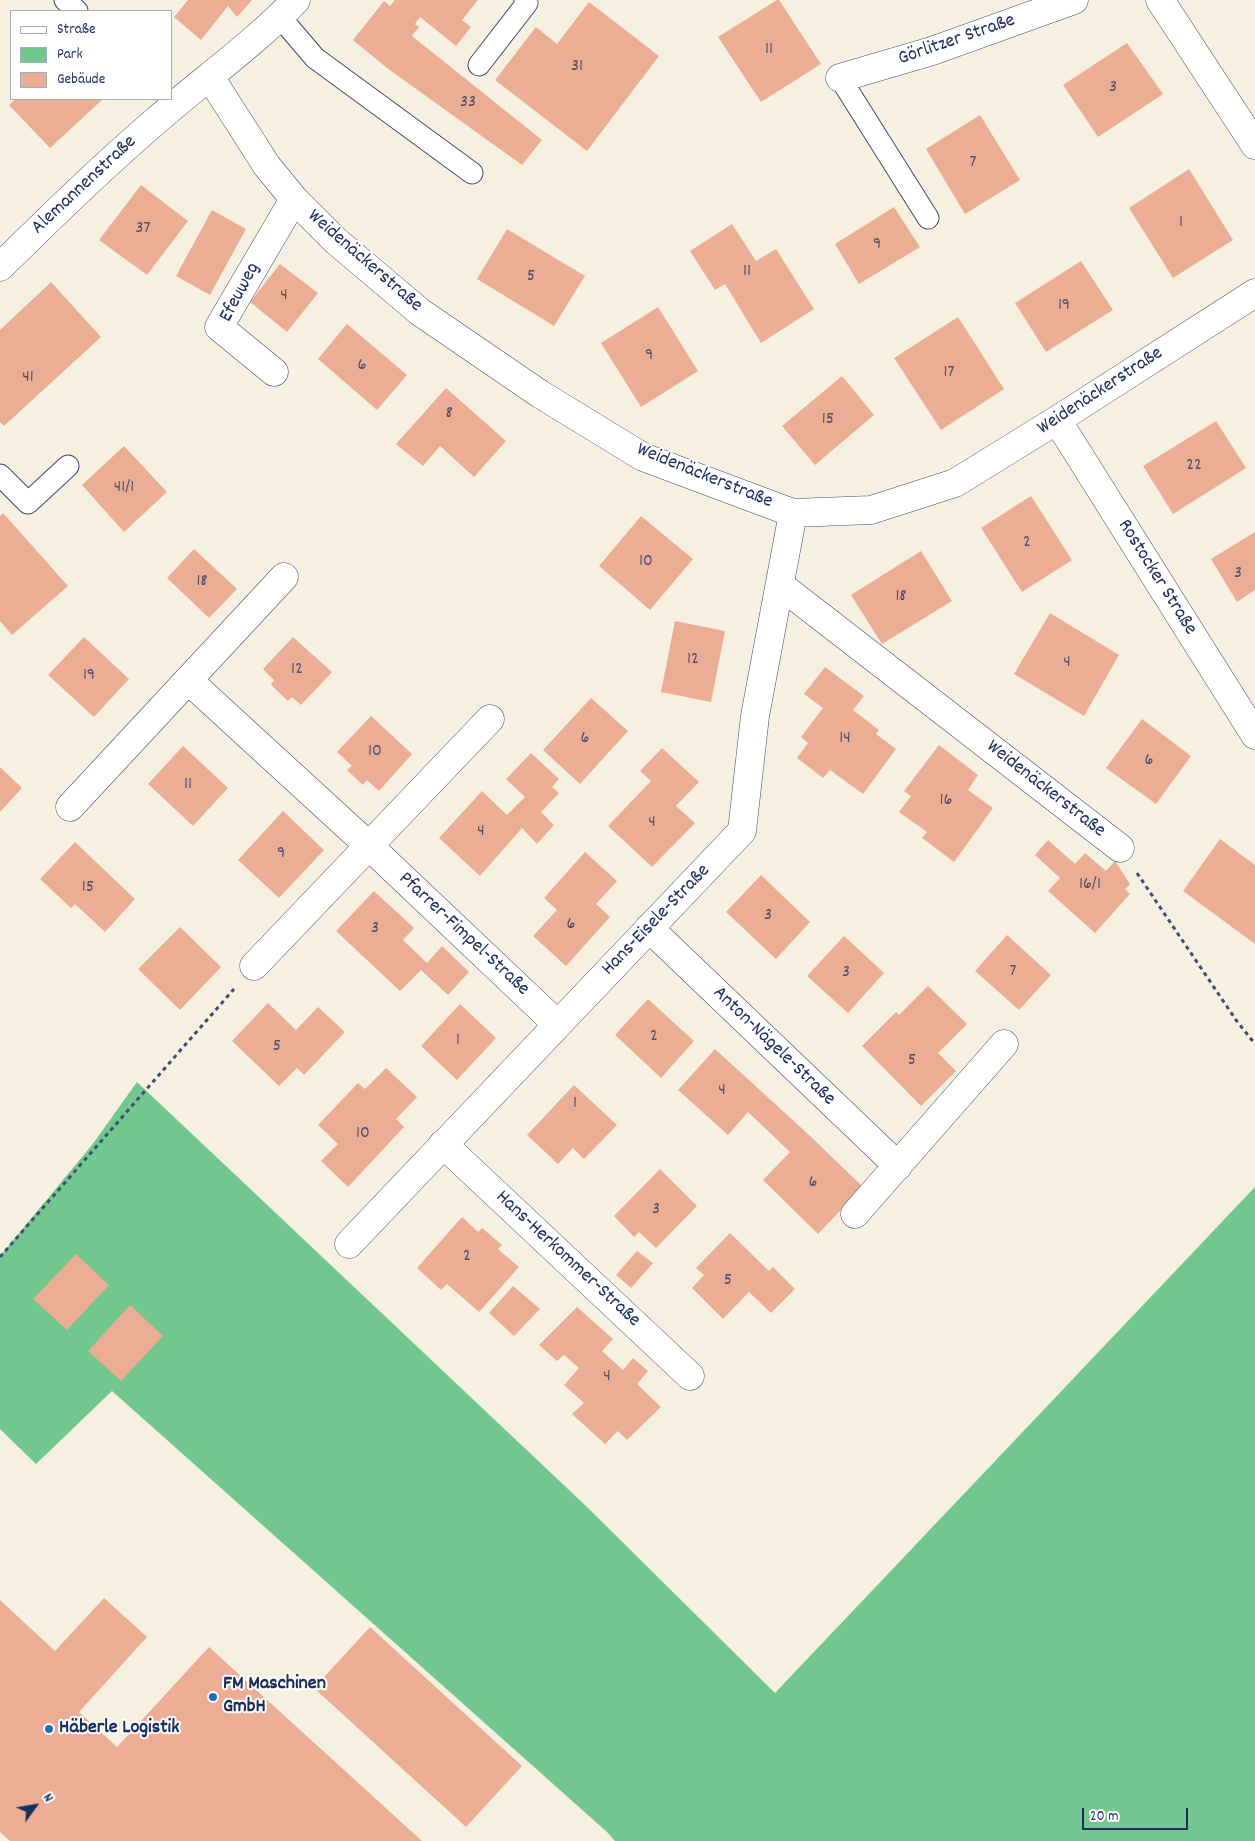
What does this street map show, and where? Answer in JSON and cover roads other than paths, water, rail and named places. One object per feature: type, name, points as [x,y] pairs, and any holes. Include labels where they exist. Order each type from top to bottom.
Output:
[{"type":"street","name":"Görlitzer Straße","points":[[840,78],[932,51],[1074,0]]},
{"type":"street","points":[[1160,0],[1255,145]]},
{"type":"street","name":"Alemannenstraße","points":[[0,267],[169,102],[210,77],[288,8]]},
{"type":"street","name":"Weidenäckerstraße","points":[[210,77],[268,166],[294,199],[336,241],[420,312],[540,394],[643,457],[793,513],[871,510],[955,483],[1255,293]]},
{"type":"street","name":"Efeuweg","points":[[274,372],[219,327],[294,199]]},
{"type":"street","name":"Rostocker Straße","points":[[1057,420],[1255,735]]},
{"type":"street","name":"Hans-Eisele-Straße","points":[[349,1244],[742,831],[755,716],[793,513]]},
{"type":"street","points":[[70,807],[284,577]]},
{"type":"street","name":"Weidenäckerstraße","points":[[780,584],[1120,848]]},
{"type":"street","name":"Pfarrer-Fimpel-Straße","points":[[188,680],[368,845],[558,1024]]},
{"type":"street","points":[[254,966],[490,719]]},
{"type":"street","name":"Anton-Nägele-Straße","points":[[649,928],[898,1166]]},
{"type":"street","points":[[855,1214],[1004,1044]]},
{"type":"street","name":"Hans-Herkommer-Straße","points":[[443,1144],[690,1376]]},
{"type":"lane","points":[[66,0],[76,10]]},
{"type":"lane","points":[[479,65],[527,4],[525,0]]},
{"type":"lane","points":[[288,8],[315,58],[472,173]]},
{"type":"lane","points":[[840,78],[928,218]]},
{"type":"lane","points":[[1,477],[28,503],[68,466]]},
{"type":"place","name":"FM Maschinen GmbH","points":[[213,1697]]},
{"type":"place","name":"Häberle Logistik","points":[[49,1729]]}]
